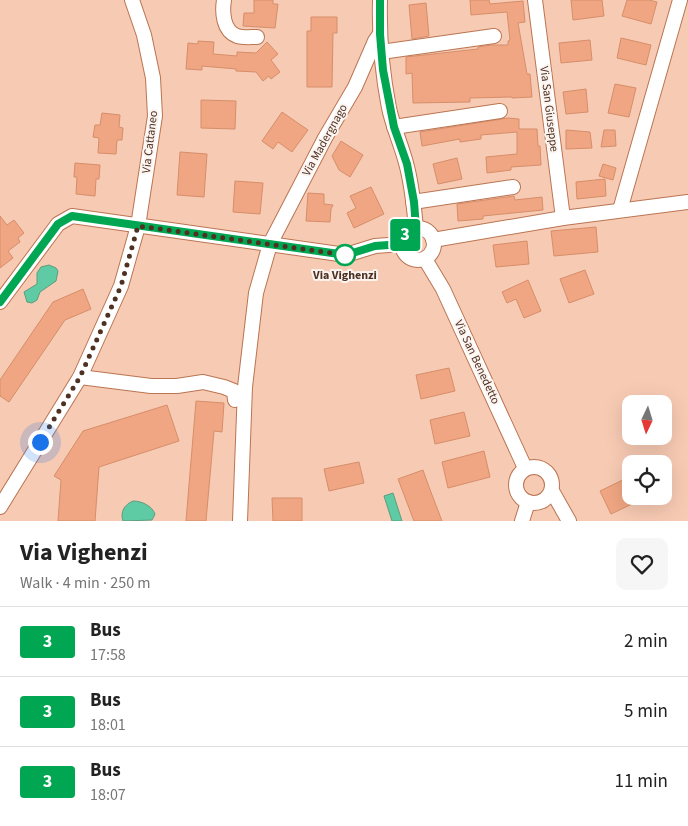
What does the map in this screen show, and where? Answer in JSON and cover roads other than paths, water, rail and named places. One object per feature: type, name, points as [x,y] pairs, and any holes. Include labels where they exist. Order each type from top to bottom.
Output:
[{"type":"street","name":"Via Cattaneo","points":[[0,507],[80,377],[121,286],[138,226],[155,116],[153,78],[144,35],[132,0]]},
{"type":"street","points":[[224,0],[223,17],[231,31],[237,36],[257,37]]},
{"type":"street","points":[[380,0],[381,52],[389,107],[407,164],[414,202],[416,228]]},
{"type":"street","name":"Via San Giuseppe","points":[[535,0],[563,218]]},
{"type":"street","points":[[620,210],[680,0]]},
{"type":"street","name":"Via Madergnago","points":[[240,521],[243,423],[249,350],[256,293],[270,244],[325,138],[355,87],[375,41],[380,34]]},
{"type":"street","points":[[381,52],[494,36]]},
{"type":"street","points":[[394,127],[500,111]]},
{"type":"street","points":[[414,202],[514,187]]},
{"type":"street","points":[[433,240],[563,218],[688,202]]},
{"type":"street","points":[[0,302],[58,224],[72,216],[346,255],[375,246],[402,244]]},
{"type":"street","points":[[412,229],[424,229],[433,240],[433,249],[424,259],[412,259],[406,256],[403,250],[404,235],[412,229]]},
{"type":"street","name":"Via San Benedetto","points":[[424,259],[443,289],[526,468]]},
{"type":"street","points":[[80,377],[151,386],[178,386],[203,382],[224,387],[234,392],[235,400]]},
{"type":"street","points":[[522,521],[535,502],[548,497],[552,490],[553,482],[549,474],[543,468],[534,466],[526,468],[518,477],[516,489],[523,498],[535,502],[567,521]]},
{"type":"street","points":[[552,490],[567,521]]},
{"type":"place","name":"Via Vighenzi","points":[[345,255]]}]
